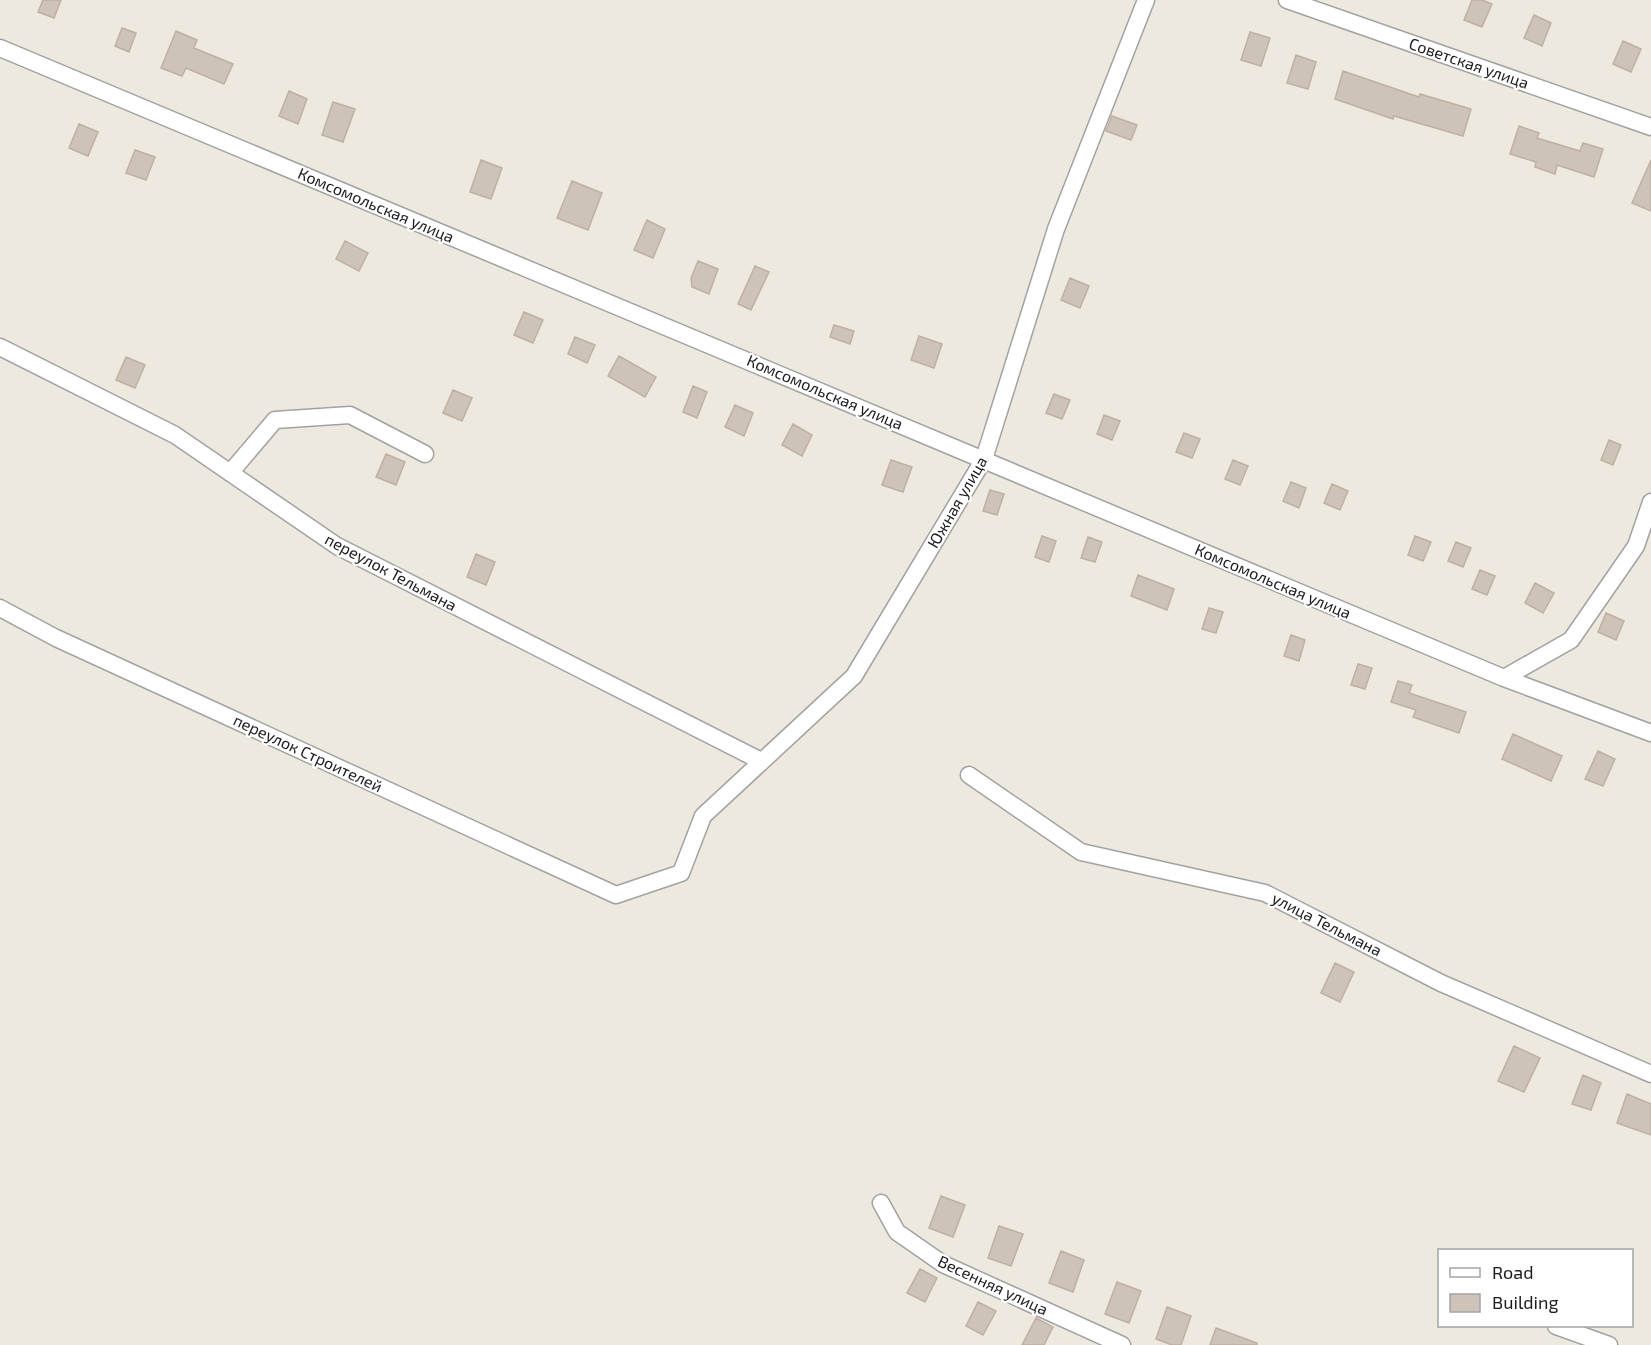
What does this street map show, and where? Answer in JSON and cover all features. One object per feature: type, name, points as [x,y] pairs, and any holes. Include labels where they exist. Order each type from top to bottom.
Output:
[{"type":"street","name":"Южная улица","points":[[616,896],[681,873],[703,816],[854,676],[984,459],[1056,228],[1146,0]]},
{"type":"street","name":"Советская улица","points":[[1287,0],[1651,127]]},
{"type":"street","name":"Комсомольская улица","points":[[0,48],[1504,678],[1651,733]]},
{"type":"street","name":"переулок Тельмана","points":[[0,347],[175,435],[337,546],[762,761]]},
{"type":"street","points":[[230,473],[275,420],[350,415],[425,454]]},
{"type":"street","points":[[1504,678],[1571,640],[1636,546],[1651,502]]},
{"type":"street","name":"переулок Строителей","points":[[0,608],[56,638],[616,896]]},
{"type":"street","name":"улица Тельмана","points":[[969,775],[1081,852],[1265,893],[1441,983],[1651,1074]]},
{"type":"street","name":"Весенняя улица","points":[[880,1203],[897,1232],[943,1264],[1122,1345]]},
{"type":"street","points":[[1559,1327],[1609,1345]]},
{"type":"building","points":[[43,0],[61,0],[54,18],[38,12]]},
{"type":"building","points":[[1472,0],[1482,0],[1492,4],[1482,27],[1464,20]]},
{"type":"building","points":[[1534,15],[1551,23],[1542,46],[1524,38]]},
{"type":"building","points":[[122,28],[136,33],[129,52],[115,46]]},
{"type":"building","points":[[176,31],[197,40],[194,48],[233,64],[224,84],[186,68],[182,76],[161,68]]},
{"type":"building","points":[[1250,32],[1270,38],[1261,66],[1241,60]]},
{"type":"building","points":[[1623,41],[1641,49],[1631,72],[1613,64]]},
{"type":"building","points":[[1296,55],[1316,62],[1308,89],[1287,83]]},
{"type":"building","points":[[1343,71],[1419,97],[1420,94],[1471,109],[1463,136],[1394,116],[1393,119],[1335,99]]},
{"type":"building","points":[[289,91],[307,99],[298,124],[279,116]]},
{"type":"building","points":[[333,102],[355,109],[343,142],[322,135]]},
{"type":"building","points":[[1112,116],[1137,125],[1131,140],[1106,131]]},
{"type":"building","points":[[79,124],[98,132],[88,156],[69,148]]},
{"type":"building","points":[[1519,126],[1539,133],[1537,138],[1580,151],[1583,143],[1603,149],[1594,177],[1557,165],[1555,174],[1535,167],[1536,162],[1510,154]]},
{"type":"building","points":[[135,150],[155,157],[146,180],[126,173]]},
{"type":"building","points":[[481,160],[502,168],[491,199],[470,192]]},
{"type":"building","points":[[1651,160],[1651,211],[1632,203]]},
{"type":"building","points":[[572,181],[602,193],[588,230],[557,218]]},
{"type":"building","points":[[647,220],[665,229],[653,258],[634,250]]},
{"type":"building","points":[[345,241],[368,253],[359,271],[336,259]]},
{"type":"building","points":[[698,261],[718,269],[709,294],[692,287],[691,278]]},
{"type":"building","points":[[755,266],[769,272],[751,310],[738,304]]},
{"type":"building","points":[[1070,278],[1089,286],[1080,308],[1061,300]]},
{"type":"building","points":[[524,312],[543,320],[533,343],[514,335]]},
{"type":"building","points":[[834,325],[854,331],[850,344],[830,337]]},
{"type":"building","points":[[919,336],[942,344],[934,368],[911,360]]},
{"type":"building","points":[[575,337],[595,345],[587,363],[568,354]]},
{"type":"building","points":[[619,356],[656,377],[645,397],[608,376]]},
{"type":"building","points":[[126,357],[145,365],[135,388],[116,380]]},
{"type":"building","points":[[693,386],[707,392],[697,418],[683,412]]},
{"type":"building","points":[[453,390],[472,398],[462,421],[443,413]]},
{"type":"building","points":[[1054,394],[1070,400],[1062,419],[1046,413]]},
{"type":"building","points":[[735,405],[753,413],[744,436],[725,427]]},
{"type":"building","points":[[1104,415],[1120,421],[1112,440],[1097,434]]},
{"type":"building","points":[[793,424],[812,435],[802,456],[782,445]]},
{"type":"building","points":[[1184,433],[1200,439],[1192,458],[1176,452]]},
{"type":"building","points":[[1609,440],[1621,445],[1613,465],[1601,460]]},
{"type":"building","points":[[386,454],[405,462],[396,485],[376,477]]},
{"type":"building","points":[[891,460],[912,467],[903,492],[882,485]]},
{"type":"building","points":[[1233,460],[1248,466],[1240,485],[1225,479]]},
{"type":"building","points":[[1291,482],[1306,488],[1299,508],[1283,501]]},
{"type":"building","points":[[1332,484],[1348,491],[1340,510],[1324,503]]},
{"type":"building","points":[[990,490],[1004,494],[997,515],[983,511]]},
{"type":"building","points":[[1042,536],[1056,541],[1049,562],[1035,557]]},
{"type":"building","points":[[1415,536],[1431,542],[1423,561],[1408,555]]},
{"type":"building","points":[[1088,537],[1102,542],[1095,562],[1081,558]]},
{"type":"building","points":[[1456,542],[1471,548],[1463,567],[1448,561]]},
{"type":"building","points":[[476,554],[495,562],[486,585],[467,577]]},
{"type":"building","points":[[1480,570],[1495,576],[1487,595],[1472,589]]},
{"type":"building","points":[[1138,575],[1174,589],[1167,610],[1131,596]]},
{"type":"building","points":[[1535,583],[1554,593],[1543,613],[1525,603]]},
{"type":"building","points":[[1209,608],[1223,612],[1216,633],[1202,629]]},
{"type":"building","points":[[1606,613],[1624,621],[1616,640],[1598,632]]},
{"type":"building","points":[[1291,635],[1305,640],[1299,661],[1284,656]]},
{"type":"building","points":[[1358,664],[1372,668],[1365,689],[1351,685]]},
{"type":"building","points":[[1398,681],[1412,685],[1409,693],[1466,712],[1459,733],[1413,717],[1416,710],[1391,702]]},
{"type":"building","points":[[1513,734],[1562,756],[1551,781],[1502,759]]},
{"type":"building","points":[[1598,751],[1615,759],[1603,786],[1585,779]]},
{"type":"building","points":[[1335,963],[1354,972],[1340,1002],[1321,993]]},
{"type":"building","points":[[1514,1046],[1540,1058],[1524,1092],[1498,1081]]},
{"type":"building","points":[[1583,1075],[1601,1083],[1591,1110],[1572,1104]]},
{"type":"building","points":[[1627,1094],[1651,1104],[1651,1135],[1617,1123]]},
{"type":"building","points":[[941,1196],[965,1205],[953,1237],[929,1228]]},
{"type":"building","points":[[999,1226],[1023,1234],[1011,1266],[988,1258]]},
{"type":"building","points":[[1061,1251],[1084,1260],[1073,1292],[1049,1283]]},
{"type":"building","points":[[920,1269],[937,1278],[925,1302],[907,1293]]},
{"type":"building","points":[[1117,1282],[1141,1291],[1129,1323],[1105,1314]]},
{"type":"building","points":[[978,1302],[996,1311],[983,1335],[966,1326]]},
{"type":"building","points":[[1167,1307],[1191,1316],[1181,1345],[1172,1345],[1156,1339]]},
{"type":"building","points":[[1036,1318],[1053,1327],[1044,1345],[1022,1345]]},
{"type":"building","points":[[1216,1328],[1257,1343],[1257,1345],[1210,1345]]}]
